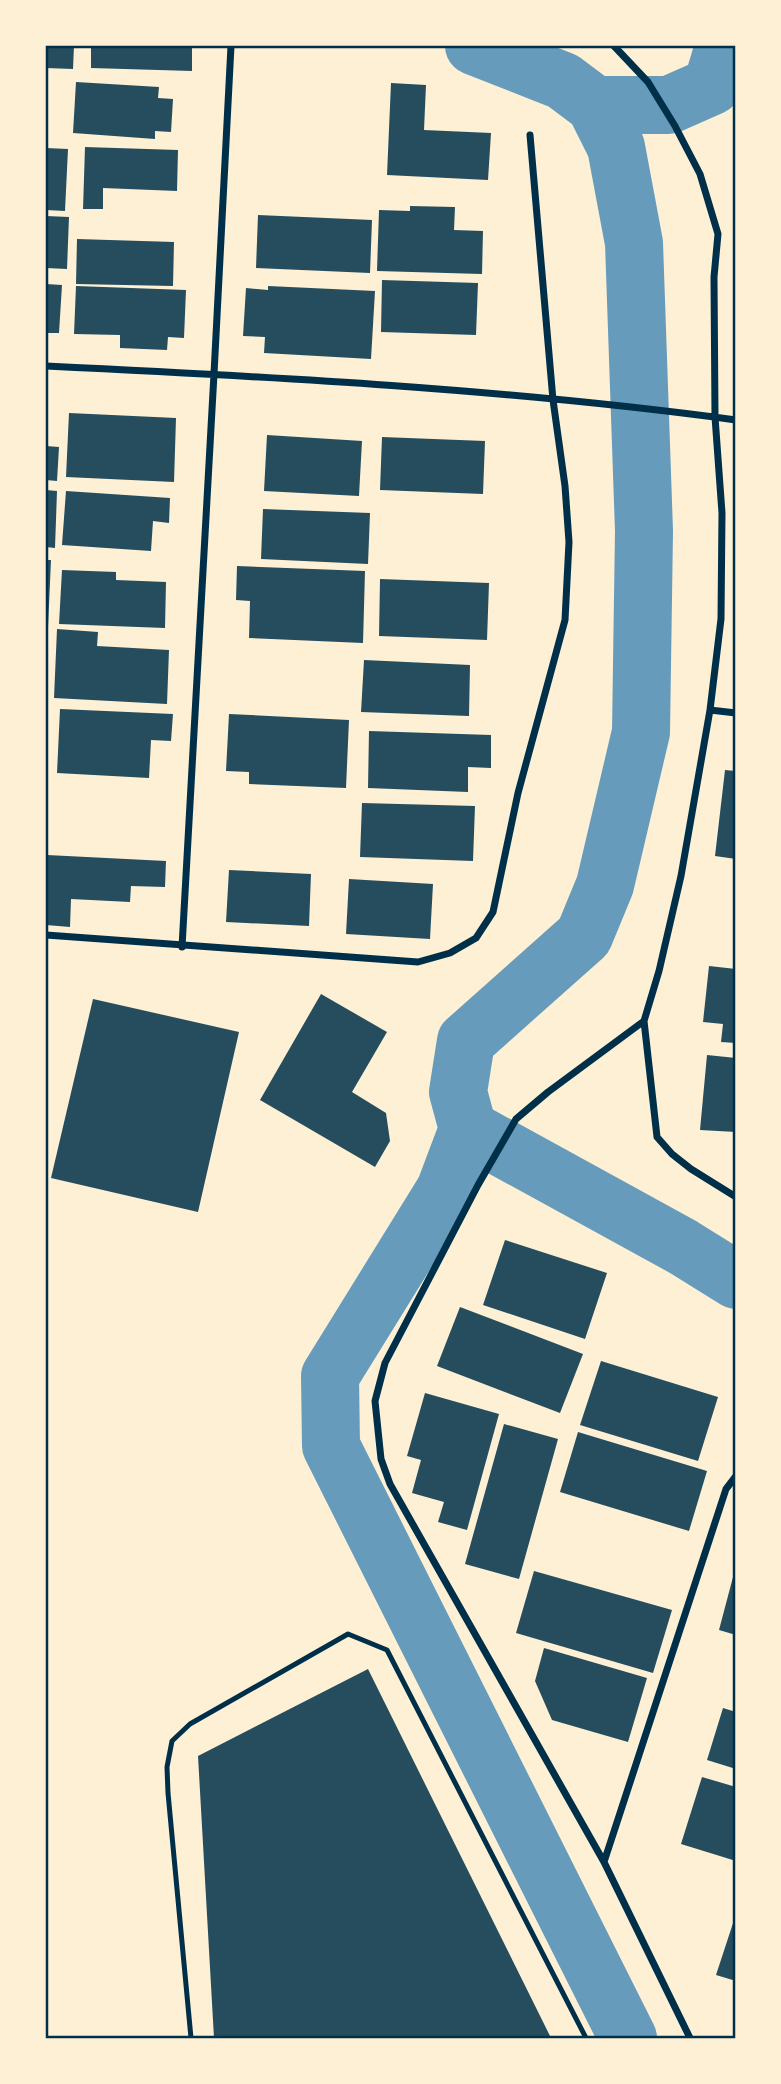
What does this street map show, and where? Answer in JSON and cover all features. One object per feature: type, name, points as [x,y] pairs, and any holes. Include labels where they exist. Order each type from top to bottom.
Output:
[{"type":"street","points":[[182,947],[231,46]]},
{"type":"street","points":[[614,46],[648,82],[675,126],[699,174],[718,234],[714,277],[715,417],[722,513],[721,619],[681,876],[659,971],[644,1021],[657,1137],[691,1169],[736,1197]]},
{"type":"street","points":[[46,935],[182,947],[418,962],[450,953],[476,938],[493,912],[518,793],[565,620],[569,542],[565,486],[553,400],[530,135]]},
{"type":"street","points":[[46,366],[214,374],[486,393],[736,420]]},
{"type":"street","points":[[709,709],[736,713]]},
{"type":"street","points":[[644,1021],[516,1119],[478,1185],[385,1363],[375,1401],[381,1459],[390,1484],[604,1862],[690,2039]]},
{"type":"street","points":[[604,1862],[726,1489],[736,1476]]},
{"type":"lane","points":[[191,2039],[168,1793],[167,1767],[172,1741],[190,1724],[348,1634],[387,1650],[586,2039]]},
{"type":"building","points":[[46,46],[74,46],[73,69],[46,68]]},
{"type":"building","points":[[91,46],[192,46],[192,71],[91,68]]},
{"type":"building","points":[[76,82],[159,87],[158,98],[173,99],[171,132],[155,131],[155,139],[73,133]]},
{"type":"building","points":[[391,83],[426,85],[424,130],[491,133],[488,180],[387,175]]},
{"type":"building","points":[[85,147],[178,150],[177,191],[103,188],[103,209],[83,209]]},
{"type":"building","points":[[46,148],[68,149],[65,211],[46,210]]},
{"type":"building","points":[[410,206],[455,207],[454,230],[483,231],[482,274],[377,271],[379,210],[410,211]]},
{"type":"building","points":[[258,215],[372,220],[370,273],[256,268]]},
{"type":"building","points":[[46,216],[69,217],[67,269],[46,268]]},
{"type":"building","points":[[77,239],[174,242],[173,286],[76,284]]},
{"type":"building","points":[[382,280],[478,283],[476,335],[381,332]]},
{"type":"building","points":[[46,284],[62,285],[59,333],[46,333]]},
{"type":"building","points":[[76,286],[186,290],[184,338],[168,337],[167,350],[120,348],[120,335],[74,334]]},
{"type":"building","points":[[268,286],[375,291],[371,359],[264,353],[265,337],[243,336],[246,288],[268,290]]},
{"type":"building","points":[[69,413],[176,418],[174,482],[66,477]]},
{"type":"building","points":[[267,435],[362,441],[359,496],[264,491]]},
{"type":"building","points":[[382,437],[485,441],[483,494],[380,490]]},
{"type":"building","points":[[46,446],[59,447],[57,481],[46,480]]},
{"type":"building","points":[[46,490],[57,491],[55,548],[46,547]]},
{"type":"building","points":[[66,491],[170,498],[169,523],[153,521],[151,551],[62,545]]},
{"type":"building","points":[[263,509],[370,513],[368,564],[261,559]]},
{"type":"building","points":[[46,560],[51,560],[48,627],[46,627]]},
{"type":"building","points":[[237,566],[365,571],[363,643],[249,638],[250,601],[236,600]]},
{"type":"building","points":[[62,570],[116,572],[116,580],[166,582],[165,628],[59,624]]},
{"type":"building","points":[[380,579],[489,583],[487,640],[379,636]]},
{"type":"building","points":[[57,629],[98,632],[97,646],[169,650],[167,704],[54,698]]},
{"type":"building","points":[[364,660],[470,665],[469,716],[361,712]]},
{"type":"building","points":[[60,709],[173,714],[171,741],[151,740],[149,778],[57,773]]},
{"type":"building","points":[[229,714],[349,720],[346,788],[249,784],[249,772],[226,771]]},
{"type":"building","points":[[369,731],[491,735],[491,768],[468,767],[468,792],[368,788]]},
{"type":"building","points":[[725,770],[736,771],[736,859],[715,856]]},
{"type":"building","points":[[362,803],[475,806],[473,861],[360,857]]},
{"type":"building","points":[[47,855],[166,861],[165,887],[131,886],[130,902],[71,899],[70,927],[46,925]]},
{"type":"building","points":[[229,870],[311,874],[309,926],[226,922]]},
{"type":"building","points":[[349,879],[433,884],[430,939],[346,934]]},
{"type":"building","points":[[709,966],[736,969],[736,1043],[721,1042],[723,1024],[703,1022]]},
{"type":"building","points":[[321,994],[387,1032],[352,1092],[386,1113],[390,1141],[375,1167],[260,1100]]},
{"type":"building","points":[[93,999],[239,1032],[198,1212],[51,1178]]},
{"type":"building","points":[[707,1055],[736,1058],[736,1132],[700,1130]]},
{"type":"building","points":[[505,1240],[607,1273],[585,1339],[483,1305]]},
{"type":"building","points":[[460,1307],[583,1354],[560,1413],[437,1366]]},
{"type":"building","points":[[601,1361],[718,1397],[698,1461],[580,1425]]},
{"type":"building","points":[[425,1393],[499,1414],[467,1530],[438,1522],[444,1502],[412,1493],[421,1460],[407,1456]]},
{"type":"building","points":[[504,1424],[558,1439],[519,1579],[465,1564]]},
{"type":"building","points":[[578,1432],[707,1471],[689,1531],[560,1492]]},
{"type":"building","points":[[534,1571],[672,1610],[653,1673],[516,1633]]},
{"type":"building","points":[[733,1577],[736,1578],[736,1635],[719,1630]]},
{"type":"building","points":[[544,1648],[647,1678],[628,1742],[552,1720],[535,1681]]},
{"type":"building","points":[[368,1669],[551,2038],[214,2038],[198,1756]]},
{"type":"building","points":[[723,1708],[736,1712],[736,1769],[707,1760]]},
{"type":"building","points":[[702,1777],[736,1787],[736,1861],[681,1844]]},
{"type":"building","points":[[736,1917],[736,1981],[716,1975]]},
{"type":"waterway","points":[[474,46],[563,81],[595,105],[616,147],[634,243],[644,531],[641,732],[605,885],[584,936],[466,1041],[458,1092],[468,1129],[683,1247],[736,1280]]},
{"type":"waterway","points":[[595,105],[669,105],[712,86],[724,46]]},
{"type":"waterway","points":[[468,1129],[445,1190],[330,1376],[331,1446],[628,2038]]}]
